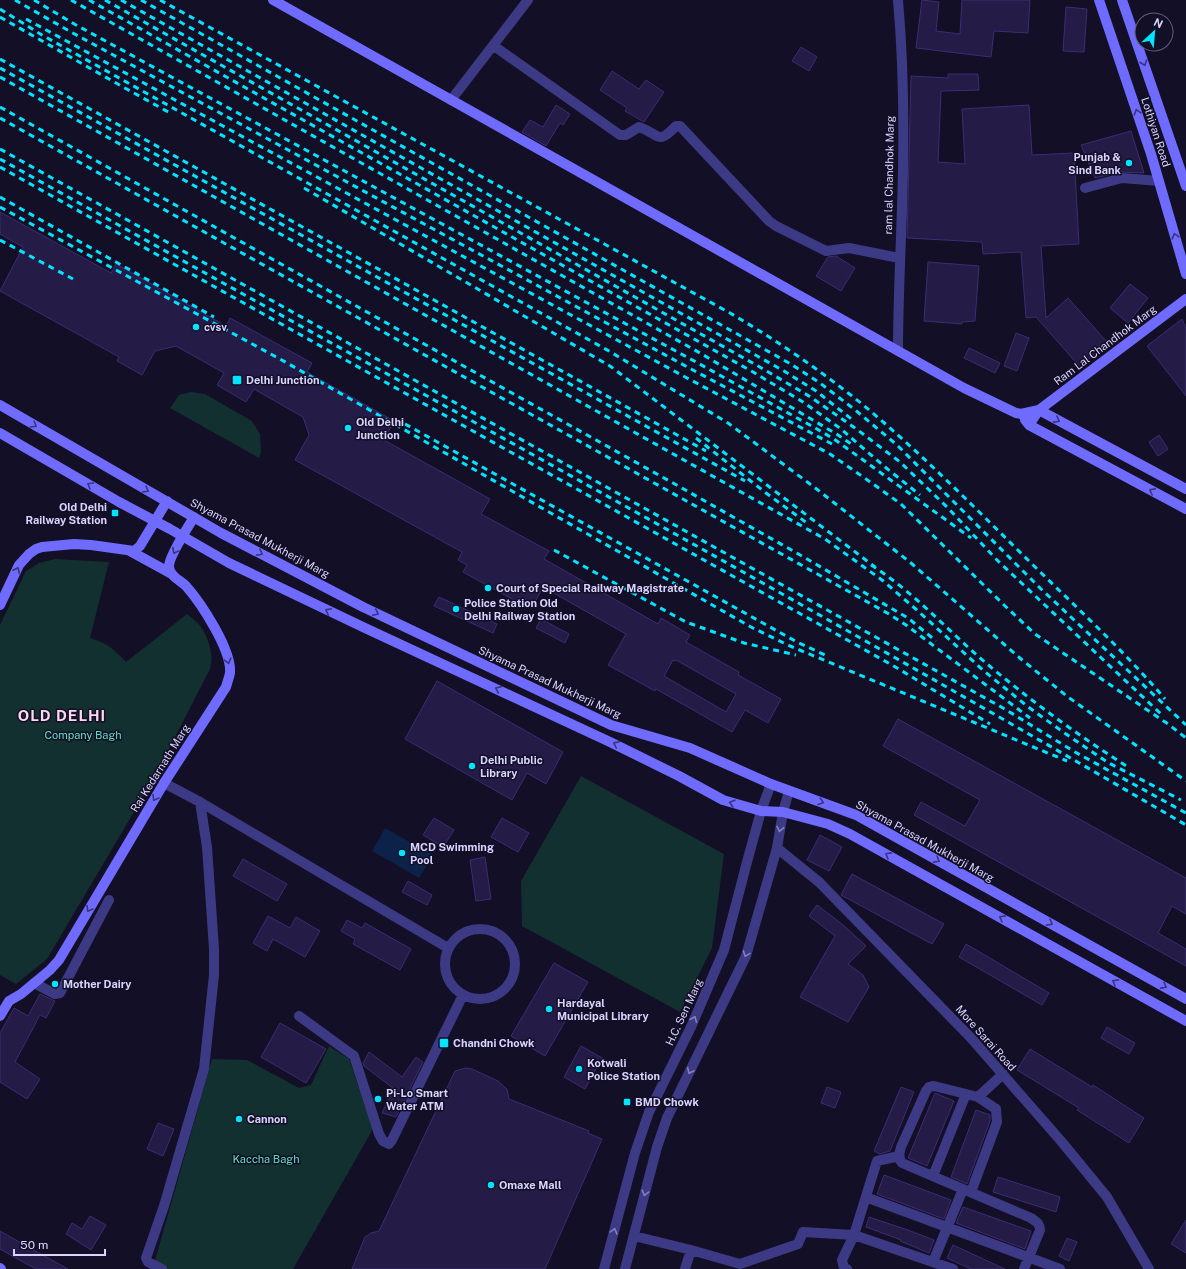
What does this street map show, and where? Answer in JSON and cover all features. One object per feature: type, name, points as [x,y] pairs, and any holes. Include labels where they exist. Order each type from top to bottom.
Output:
[{"type":"main road","points":[[273,0],[964,388],[1021,414],[1029,426],[1186,509]]},
{"type":"main road","name":"Lothiyan Road","points":[[1098,0],[1159,180],[1186,274]]},
{"type":"main road","name":"Lothiyan Road","points":[[1122,0],[1186,186]]},
{"type":"main road","name":"Ram Lal Chandhok Marg","points":[[1039,410],[1186,298]]},
{"type":"main road","name":"Shyama Prasad Mukherji Marg","points":[[0,405],[221,533],[363,607],[612,725],[690,748],[771,784],[856,815],[1186,999]]},
{"type":"main road","points":[[1021,414],[1039,410],[1186,489]]},
{"type":"main road","points":[[1029,426],[1039,410]]},
{"type":"main road","points":[[0,433],[119,502],[229,563],[610,742],[679,776],[723,800],[761,811],[783,812],[828,824],[850,834],[1186,1021]]},
{"type":"main road","points":[[130,551],[136,550],[139,547],[167,501]]},
{"type":"main road","points":[[172,574],[169,569],[170,561],[194,517]]},
{"type":"main road","name":"Rai Kedarnath Marg","points":[[0,605],[19,565],[36,549],[59,545],[91,545],[130,551],[172,574],[186,586],[213,624],[223,644],[230,672],[226,687],[164,783],[59,960],[50,970],[21,994],[9,1001],[0,1016]]},
{"type":"street","points":[[451,100],[528,0]]},
{"type":"street","name":"ram lal Chandhok Marg","points":[[898,0],[903,78],[903,170],[899,258],[898,351]]},
{"type":"street","points":[[494,46],[620,135],[626,135],[640,127],[662,138],[676,126],[680,126],[769,221],[776,226],[826,251],[849,248],[899,258]]},
{"type":"street","points":[[1085,188],[1122,178],[1159,180]]},
{"type":"street","points":[[164,783],[200,802],[448,948]]},
{"type":"street","name":"H.C. Sen Marg","points":[[604,1269],[635,1153],[649,1112],[691,1027],[724,950],[761,811],[771,784]]},
{"type":"street","points":[[625,1269],[657,1147],[667,1118],[746,956],[777,848],[783,812],[790,791]]},
{"type":"street","points":[[162,1269],[148,1262],[146,1258],[164,1206],[204,1069],[214,975],[214,949],[207,847],[200,802]]},
{"type":"street","name":"More Sarai Road","points":[[777,848],[819,882],[972,1038],[1107,1197],[1149,1269]]},
{"type":"street","points":[[34,983],[55,994],[60,993],[109,900]]},
{"type":"street","points":[[478,928],[490,930],[501,935],[510,944],[515,955],[516,968],[512,980],[505,990],[495,996],[485,999],[474,999],[464,995],[448,980],[445,969],[445,958],[448,948],[456,938],[466,931],[478,928]]},
{"type":"street","points":[[299,1016],[354,1056],[379,1134],[388,1144],[392,1140],[464,995]]},
{"type":"street","points":[[978,1097],[1003,1074]]},
{"type":"street","points":[[933,1262],[947,1228],[967,1190],[997,1122],[996,1109],[978,1097],[934,1086],[929,1087],[926,1091],[901,1147],[899,1156],[900,1159],[902,1162],[967,1190],[1038,1222],[1040,1225],[1040,1230],[1024,1269]]},
{"type":"street","points":[[933,1176],[966,1094]]},
{"type":"street","points":[[847,1269],[844,1268],[842,1260],[854,1235],[877,1162],[899,1156]]},
{"type":"street","points":[[871,1199],[1060,1269]]},
{"type":"street","points":[[634,1236],[740,1264],[798,1244],[803,1232],[854,1235],[953,1269]]},
{"type":"street","points":[[685,1269],[691,1250]]},
{"type":"green space","points":[[191,392],[205,394],[252,421],[260,434],[261,452],[259,458],[170,408],[179,395]]},
{"type":"green space","name":"Company Bagh","points":[[55,559],[109,562],[90,638],[110,647],[126,662],[187,614],[200,625],[206,637],[210,647],[211,663],[210,669],[154,778],[47,959],[16,984],[0,975],[0,625],[26,571],[39,563]]},
{"type":"green space","points":[[581,776],[724,854],[712,948],[680,1012],[522,926],[521,881]]},
{"type":"green space","name":"Kaccha Bagh","points":[[329,1046],[349,1059],[373,1129],[293,1269],[165,1269],[154,1264],[212,1059],[247,1060],[299,1088],[311,1085]]},
{"type":"water","name":"MCD Swimming Pool","points":[[385,828],[433,855],[419,878],[372,851]]},
{"type":"building","points":[[922,0],[939,2],[936,31],[960,34],[962,0],[1030,0],[1028,33],[994,31],[991,57],[916,48]]},
{"type":"building","points":[[1066,7],[1087,9],[1084,52],[1063,51]]},
{"type":"building","points":[[801,47],[817,57],[809,71],[792,61]]},
{"type":"building","points":[[612,71],[639,89],[646,80],[664,92],[644,122],[625,111],[627,108],[600,90]]},
{"type":"building","points":[[948,74],[978,74],[979,90],[941,91],[938,162],[965,164],[962,109],[1029,105],[1032,155],[1074,153],[1079,244],[1041,246],[1046,318],[1068,298],[1107,342],[1080,367],[1036,317],[1026,318],[1021,252],[983,254],[982,242],[907,238],[911,76],[948,78]]},
{"type":"building","points":[[556,105],[570,114],[563,125],[560,123],[546,146],[522,132],[530,120],[543,127]]},
{"type":"building","points":[[1131,131],[1144,173],[1121,172],[1095,178],[1081,145]]},
{"type":"building","name":"Old Delhi Junction","points":[[0,212],[111,273],[116,264],[226,326],[230,318],[312,363],[307,372],[394,421],[384,440],[490,499],[481,514],[549,551],[544,559],[658,624],[661,618],[690,635],[686,642],[739,672],[738,675],[781,699],[768,723],[745,710],[732,732],[656,689],[655,691],[608,665],[626,634],[543,587],[534,604],[524,599],[521,604],[463,572],[467,565],[458,560],[462,552],[295,460],[309,435],[303,417],[254,389],[246,402],[217,385],[224,373],[176,346],[155,351],[142,375],[117,361],[119,357],[0,291],[23,247],[0,234]],"holes":[[[673,660],[676,660],[736,694],[726,712],[664,676]]]},
{"type":"building","points":[[836,256],[855,268],[841,291],[816,276],[828,257]]},
{"type":"building","points":[[928,262],[979,266],[975,321],[962,322],[962,324],[924,321]]},
{"type":"building","points":[[1130,284],[1148,298],[1128,323],[1110,308]]},
{"type":"building","points":[[1182,319],[1186,329],[1186,396],[1147,346]]},
{"type":"building","points":[[1016,333],[1029,338],[1017,371],[1004,366]]},
{"type":"building","points":[[969,348],[1000,363],[995,373],[964,358]]},
{"type":"building","points":[[1159,435],[1168,449],[1158,456],[1149,442]]},
{"type":"building","points":[[439,597],[497,624],[493,633],[434,606]]},
{"type":"building","points":[[541,619],[569,634],[565,643],[536,628]]},
{"type":"building","points":[[437,681],[563,752],[546,784],[527,773],[512,800],[405,739]]},
{"type":"building","points":[[898,719],[1186,878],[1186,914],[1172,906],[1158,933],[1186,949],[1186,966],[914,815],[921,802],[965,826],[980,800],[883,746]]},
{"type":"building","points":[[434,818],[454,830],[443,847],[423,835]]},
{"type":"building","points":[[502,818],[529,833],[518,852],[491,837]]},
{"type":"building","points":[[820,835],[842,847],[829,871],[807,860]]},
{"type":"building","points":[[485,857],[491,899],[476,901],[470,860]]},
{"type":"building","points":[[243,859],[287,884],[277,901],[233,876]]},
{"type":"building","points":[[852,874],[944,924],[932,944],[841,895]]},
{"type":"building","points":[[408,881],[432,895],[427,905],[402,892]]},
{"type":"building","points":[[817,905],[842,924],[866,946],[848,964],[863,975],[869,987],[848,1022],[800,997],[835,936],[809,916]]},
{"type":"building","points":[[268,916],[290,928],[296,917],[320,931],[305,957],[273,939],[267,951],[253,943]]},
{"type":"building","points":[[347,920],[362,928],[365,923],[411,949],[400,970],[353,944],[355,939],[341,931]]},
{"type":"building","points":[[966,944],[1049,993],[1042,1005],[959,957]]},
{"type":"building","name":"Hardayal Municipal Library","points":[[554,963],[588,982],[545,1056],[511,1036]]},
{"type":"building","points":[[40,994],[55,1001],[46,1018],[40,1015],[15,1062],[40,1079],[27,1099],[0,1082],[0,1033],[14,1008],[28,1016]]},
{"type":"building","points":[[280,1023],[326,1049],[306,1083],[261,1057]]},
{"type":"building","points":[[1107,1027],[1135,1043],[1129,1054],[1101,1038]]},
{"type":"building","points":[[581,1046],[602,1058],[585,1089],[564,1077]]},
{"type":"building","points":[[1030,1049],[1092,1087],[1093,1085],[1144,1118],[1129,1143],[1077,1110],[1079,1108],[1017,1070]]},
{"type":"building","points":[[369,1052],[402,1077],[416,1057],[423,1062],[396,1117],[382,1113],[394,1089],[364,1066],[363,1063]]},
{"type":"building","name":"Omaxe Mall","points":[[466,1068],[472,1069],[498,1081],[507,1089],[509,1099],[589,1131],[588,1133],[602,1139],[545,1269],[352,1269],[365,1237],[371,1233],[379,1231],[455,1071]]},
{"type":"building","points":[[827,1087],[841,1092],[835,1108],[821,1103]]},
{"type":"building","points":[[901,1087],[914,1092],[890,1151],[880,1154],[874,1151]]},
{"type":"building","points":[[935,1093],[954,1101],[927,1166],[908,1158]]},
{"type":"building","points":[[976,1110],[990,1115],[990,1121],[967,1184],[951,1177]]},
{"type":"building","points":[[158,1123],[174,1129],[163,1156],[147,1149]]},
{"type":"building","points":[[884,1175],[951,1200],[944,1219],[877,1194]]},
{"type":"building","points":[[998,1177],[1060,1197],[1056,1212],[993,1192]]},
{"type":"building","points":[[963,1207],[1031,1231],[1025,1249],[956,1223]]},
{"type":"building","points":[[90,1216],[106,1225],[91,1250],[66,1234],[72,1223],[82,1229]]},
{"type":"building","points":[[869,1217],[934,1240],[929,1253],[900,1241],[901,1240],[866,1227]]},
{"type":"building","points":[[1186,1220],[1186,1253],[1171,1244]]},
{"type":"building","points":[[0,1231],[68,1269],[36,1269],[14,1257],[0,1249]]},
{"type":"building","points":[[1067,1238],[1077,1242],[1069,1261],[1059,1256]]},
{"type":"building","points":[[953,1245],[1005,1269],[971,1269],[947,1258]]},
{"type":"railway","points":[[15,0],[71,32],[691,369],[832,444]]},
{"type":"railway","points":[[34,0],[76,25],[817,429],[834,439],[971,538]]},
{"type":"railway","points":[[71,0],[700,353],[854,446]]},
{"type":"railway","points":[[89,0],[753,372],[803,402],[841,429],[920,495]]},
{"type":"railway","points":[[105,0],[809,396],[900,462],[947,507],[998,561],[1161,714]]},
{"type":"railway","points":[[121,0],[784,371],[816,391],[854,421]]},
{"type":"railway","points":[[141,0],[789,363],[820,383],[897,445],[1040,588],[1186,725]]},
{"type":"railway","points":[[160,0],[730,313],[798,356],[862,404],[927,462],[1100,630],[1165,699]]},
{"type":"railway","points":[[0,9],[42,35],[609,351],[728,423],[814,487],[911,563],[1021,659],[1068,697],[1186,781]]},
{"type":"railway","points":[[0,17],[172,114]]},
{"type":"railway","points":[[26,19],[687,378],[830,454],[901,504],[1035,634],[1168,724],[1186,738]]},
{"type":"railway","points":[[0,59],[706,451]]},
{"type":"railway","points":[[0,68],[745,481]]},
{"type":"railway","points":[[0,77],[825,539],[882,580],[984,671],[1027,706],[1107,762],[1181,800]]},
{"type":"railway","points":[[0,107],[795,552],[908,618],[936,641]]},
{"type":"railway","points":[[0,118],[889,614],[906,625],[1030,718]]},
{"type":"railway","points":[[0,149],[1003,708],[1075,752],[1186,813]]},
{"type":"railway","points":[[0,159],[891,655],[1186,825]]},
{"type":"railway","points":[[0,167],[892,665],[990,724]]},
{"type":"railway","points":[[304,188],[610,366],[875,567]]},
{"type":"railway","points":[[0,197],[214,317]]},
{"type":"railway","points":[[0,207],[280,359],[751,627],[790,646],[1067,761]]},
{"type":"railway","points":[[0,240],[73,279]]},
{"type":"railway","points":[[405,424],[797,642],[825,655]]},
{"type":"railway","points":[[696,438],[807,523]]},
{"type":"railway","points":[[554,550],[686,622],[744,643],[796,655]]},
{"type":"railway","points":[[871,565],[902,587],[972,651],[1020,691],[1091,743],[1128,767]]},
{"type":"place","name":"Punjab & Sind Bank","points":[[1129,163]]},
{"type":"place","name":"cvsv","points":[[196,327]]},
{"type":"place","name":"Delhi Junction","points":[[237,380]]},
{"type":"place","name":"Old Delhi Junction","points":[[348,428]]},
{"type":"place","name":"Old Delhi Railway Station","points":[[115,513]]},
{"type":"place","name":"Court of Special Railway Magistrate","points":[[488,588]]},
{"type":"place","name":"Police Station Old Delhi Railway Station","points":[[456,609]]},
{"type":"place","name":"Delhi Public Library","points":[[472,766]]},
{"type":"place","name":"MCD Swimming Pool","points":[[402,853]]},
{"type":"place","name":"Mother Dairy","points":[[55,984]]},
{"type":"place","name":"Hardayal Municipal Library","points":[[549,1009]]},
{"type":"place","name":"Chandni Chowk","points":[[444,1043]]},
{"type":"place","name":"Kotwali Police Station","points":[[579,1069]]},
{"type":"place","name":"Pi-Lo Smart Water ATM","points":[[378,1099]]},
{"type":"place","name":"BMD Chowk","points":[[627,1102]]},
{"type":"place","name":"Cannon","points":[[239,1119]]},
{"type":"place","name":"Omaxe Mall","points":[[491,1185]]},
{"type":"district","name":"OLD DELHI","points":[[62,715]]}]
